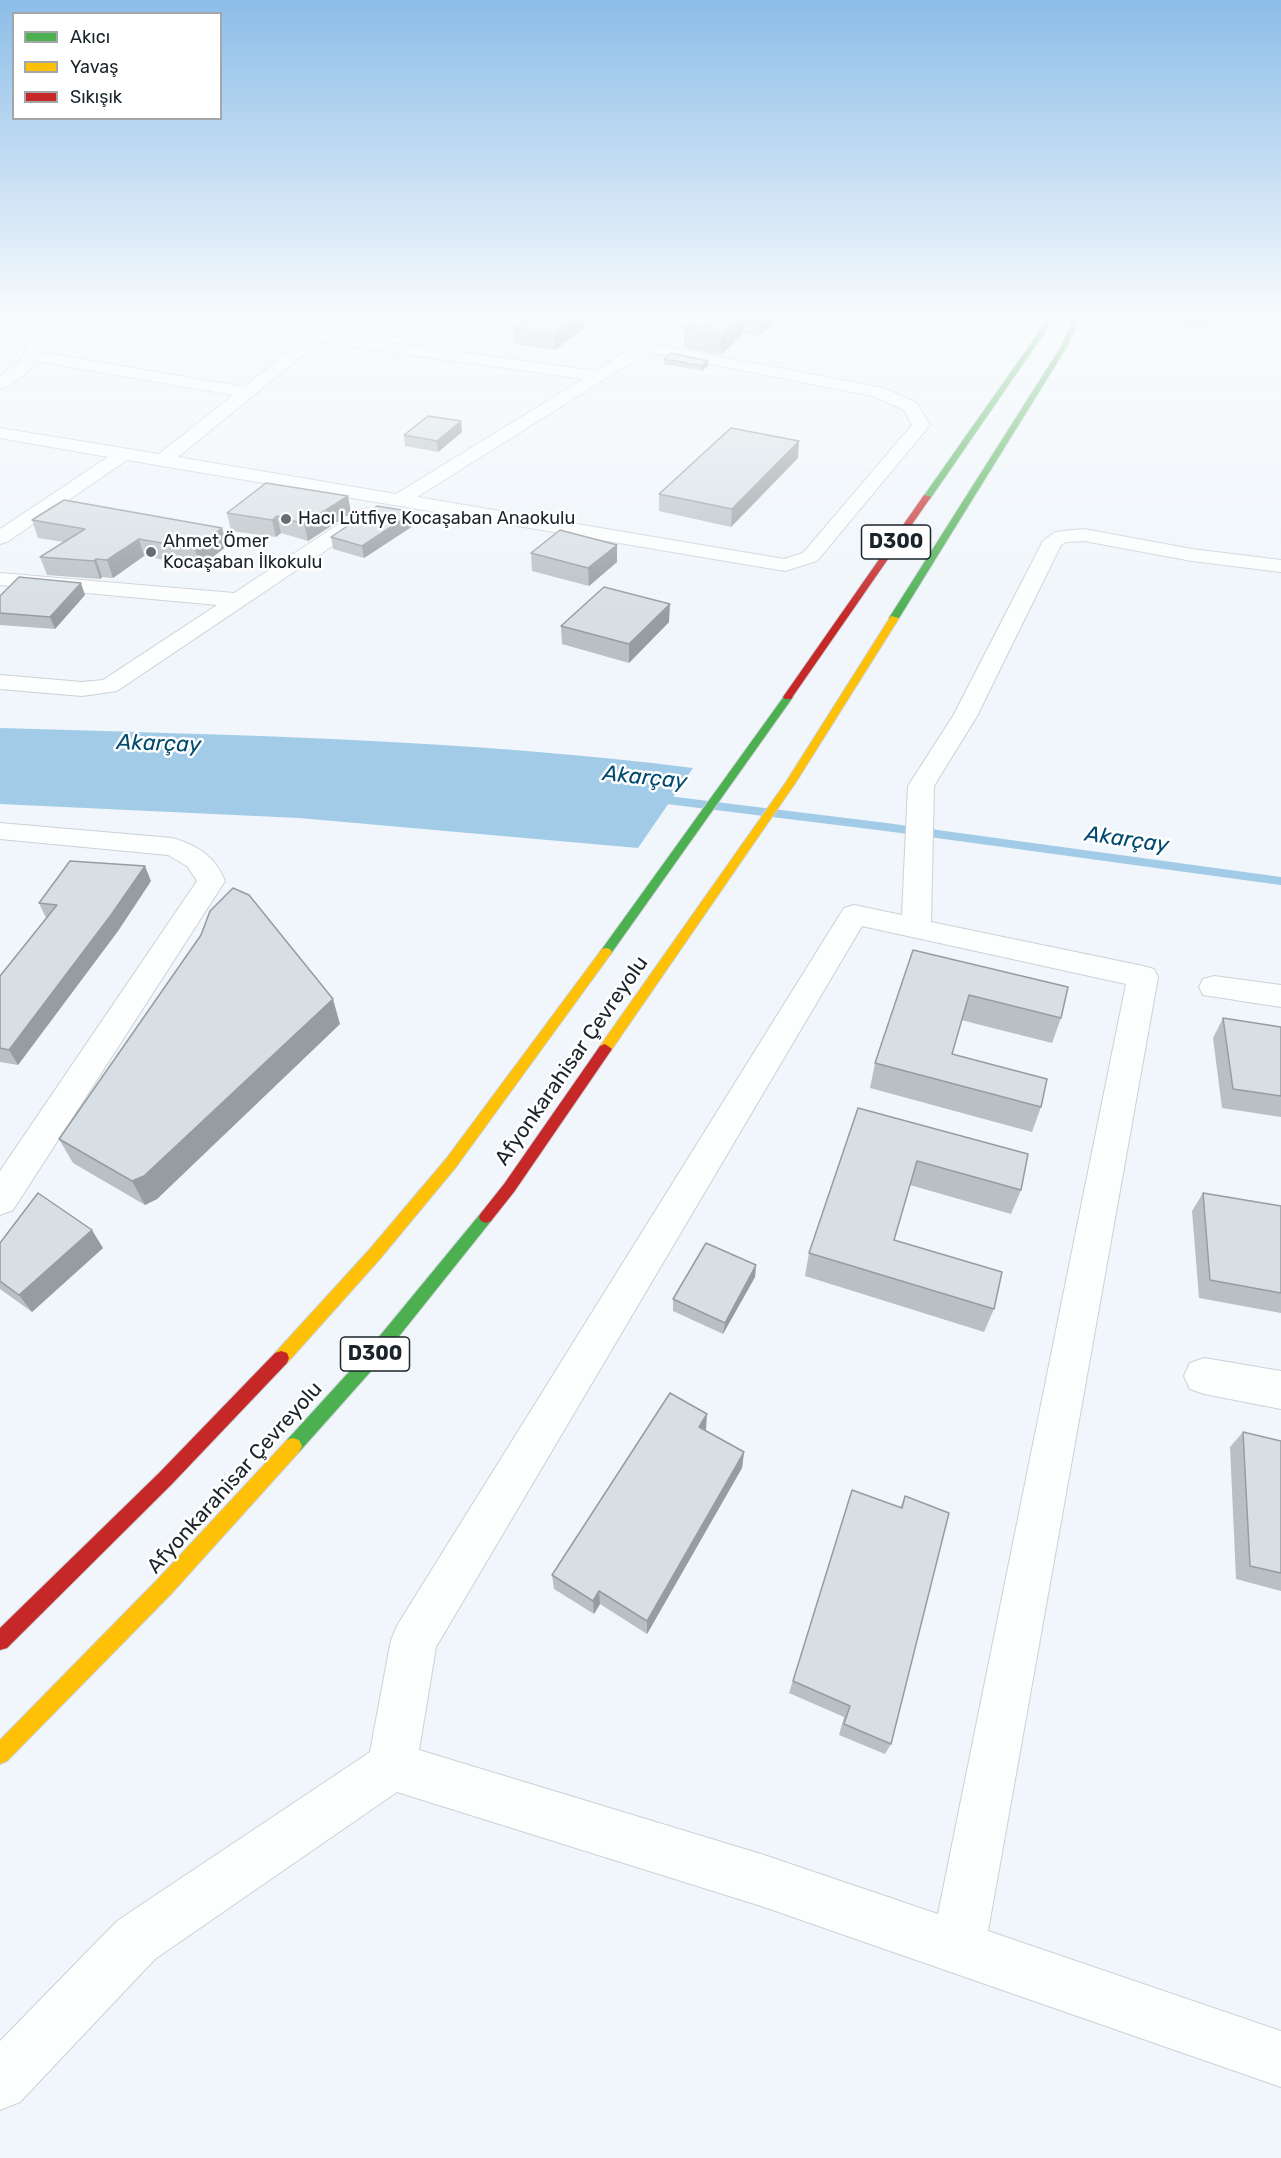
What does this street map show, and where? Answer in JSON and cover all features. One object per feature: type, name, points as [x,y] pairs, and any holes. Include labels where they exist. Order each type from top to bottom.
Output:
[{"type":"highway","name":"Afyonkarahisar Çevreyolu","points":[[0,1641],[108,1536],[290,1352],[363,1269],[481,1125],[739,768],[984,416]]},
{"type":"highway","name":"Afyonkarahisar Çevreyolu","points":[[0,1754],[164,1587],[366,1365],[509,1188],[791,782],[1021,416]]},
{"type":"street","points":[[163,460],[217,416]]},
{"type":"street","points":[[0,682],[82,689],[109,686],[396,499],[534,416]]},
{"type":"street","points":[[0,433],[785,565],[810,556],[921,425],[916,416]]},
{"type":"street","points":[[0,538],[124,454]]},
{"type":"street","points":[[9,510],[36,514]]},
{"type":"street","points":[[916,928],[921,786],[965,716],[1056,538],[1072,534],[1084,535],[1204,556],[1281,566]]},
{"type":"street","points":[[0,579],[239,600]]},
{"type":"street","points":[[0,831],[172,847],[203,864],[211,881],[0,1200]]},
{"type":"street","points":[[0,2082],[136,1941],[392,1766],[414,1640],[854,915],[1143,977],[958,1948]]},
{"type":"street","points":[[1214,987],[1281,996]]},
{"type":"street","points":[[1204,1376],[1281,1390]]},
{"type":"street","points":[[392,1766],[761,1880],[1281,2059]]},
{"type":"water","points":[[0,728],[434,744],[521,750],[693,768],[638,848],[299,818],[0,804]]},
{"type":"building","points":[[428,416],[461,421],[437,441],[404,435]]},
{"type":"building","points":[[731,428],[799,441],[732,509],[659,494]]},
{"type":"building","points":[[266,483],[348,496],[304,524],[277,516],[272,520],[227,513]]},
{"type":"building","points":[[64,500],[222,528],[195,549],[139,539],[107,560],[40,557],[85,529],[32,520]]},
{"type":"building","points":[[377,506],[414,512],[362,546],[331,537]]},
{"type":"building","points":[[560,530],[617,545],[588,568],[531,553]]},
{"type":"building","points":[[19,577],[81,583],[50,617],[0,613],[0,596]]},
{"type":"building","points":[[604,587],[670,604],[629,644],[561,626]]},
{"type":"building","points":[[70,861],[145,866],[9,1050],[0,1048],[0,976],[57,905],[39,903]]},
{"type":"building","points":[[233,888],[249,895],[333,999],[144,1176],[132,1181],[59,1139],[201,935],[210,911]]},
{"type":"building","points":[[913,950],[1068,987],[1061,1018],[969,995],[952,1054],[1047,1079],[1041,1107],[875,1063]]},
{"type":"building","points":[[1223,1018],[1281,1027],[1281,1096],[1233,1089]]},
{"type":"building","points":[[858,1108],[1028,1154],[1021,1190],[917,1161],[894,1240],[1002,1272],[994,1309],[809,1253]]},
{"type":"building","points":[[38,1193],[92,1230],[19,1295],[0,1281],[0,1243]]},
{"type":"building","points":[[1203,1193],[1281,1206],[1281,1293],[1210,1280]]},
{"type":"building","points":[[706,1243],[756,1265],[725,1323],[673,1299]]},
{"type":"building","points":[[670,1393],[707,1414],[699,1427],[744,1452],[647,1621],[599,1591],[593,1601],[552,1575]]},
{"type":"building","points":[[1243,1432],[1281,1441],[1281,1573],[1250,1566]]},
{"type":"building","points":[[852,1490],[902,1508],[905,1496],[949,1513],[891,1744],[844,1724],[850,1706],[793,1681]]},
{"type":"waterway","name":"Akarçay","points":[[659,799],[886,827],[1281,881]]},
{"type":"traffic: fast","points":[[927,497],[984,416]]},
{"type":"traffic: fast","points":[[894,618],[1021,416]]},
{"type":"traffic: fast","points":[[606,952],[788,697]]},
{"type":"traffic: fast","points":[[293,1446],[366,1365],[486,1217]]},
{"type":"traffic: slow","points":[[605,1049],[791,782],[894,618]]},
{"type":"traffic: slow","points":[[281,1358],[374,1255],[451,1163],[606,952]]},
{"type":"traffic: slow","points":[[0,1754],[164,1587],[293,1446]]},
{"type":"traffic: jam","points":[[788,697],[927,497]]},
{"type":"traffic: jam","points":[[486,1217],[509,1188],[605,1049]]},
{"type":"traffic: jam","points":[[0,1641],[165,1479],[281,1358]]},
{"type":"place","name":"Hacı Lütfiye Kocaşaban Anaokulu","points":[[286,519]]},
{"type":"place","name":"Ahmet Ömer Kocaşaban İlkokulu","points":[[151,552]]}]
